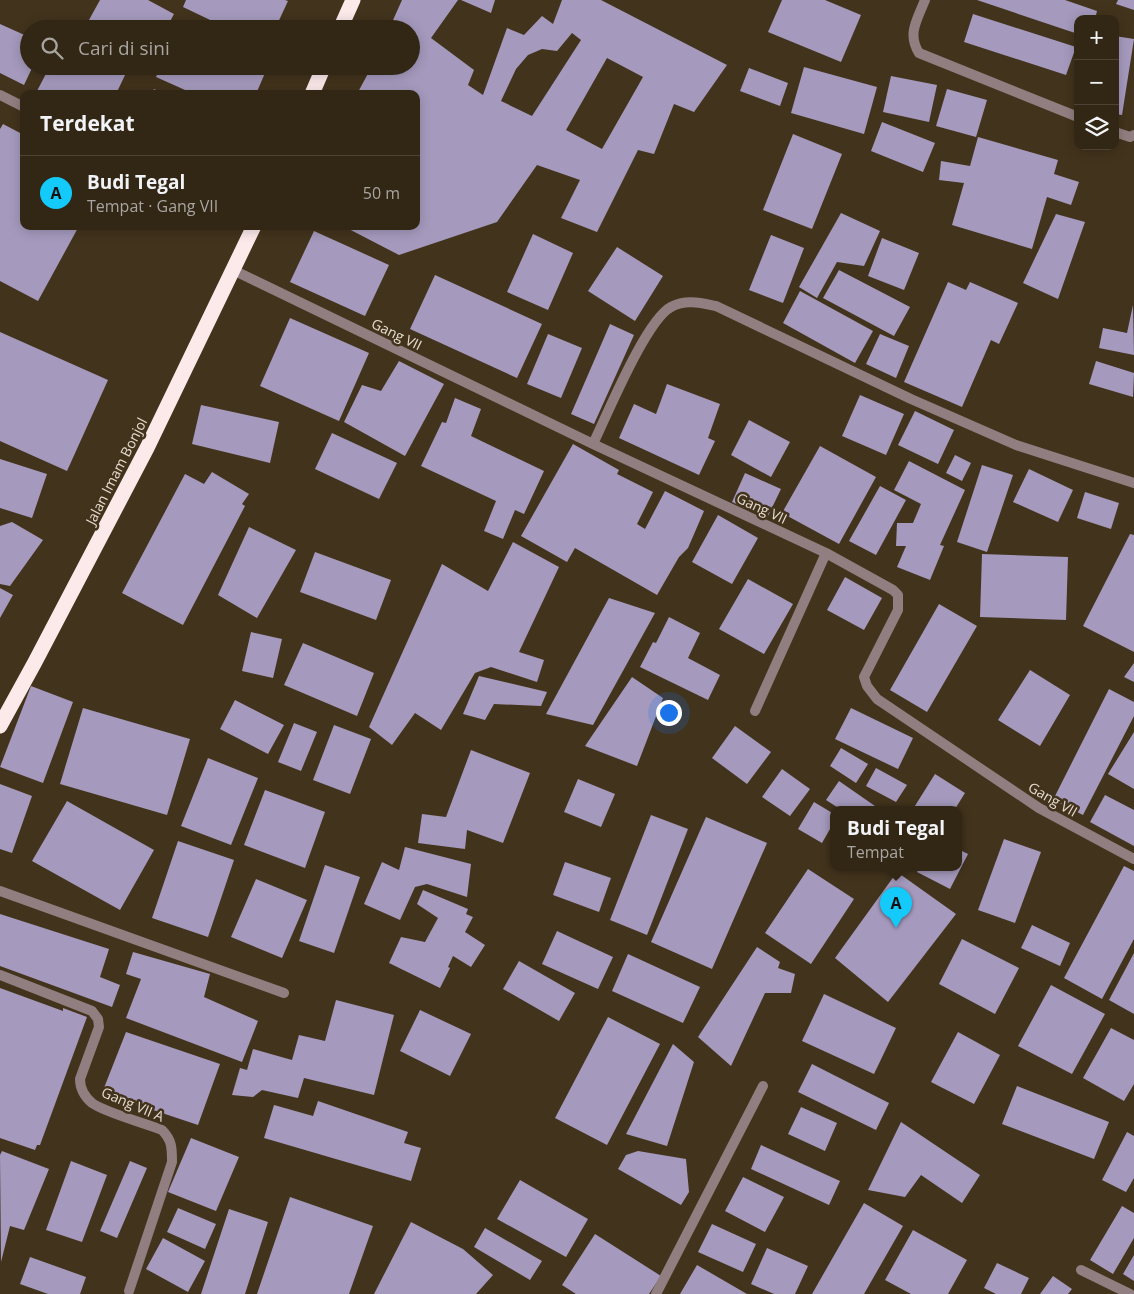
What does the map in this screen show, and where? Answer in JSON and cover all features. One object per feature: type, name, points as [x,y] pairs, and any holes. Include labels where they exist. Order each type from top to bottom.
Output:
[{"type":"highway","points":[[344,20],[353,0]]},
{"type":"highway","points":[[314,90],[320,75]]},
{"type":"highway","name":"Jalan Imam Bonjol","points":[[2,717],[35,662],[142,456],[252,230]]},
{"type":"street","points":[[925,0],[913,30],[913,44],[919,54],[1074,115]]},
{"type":"street","points":[[0,95],[20,105]]},
{"type":"street","points":[[1119,133],[1130,137],[1134,135]]},
{"type":"street","name":"Gang VII","points":[[233,270],[594,444],[826,553],[893,590],[898,595],[898,610],[864,677],[867,686],[877,699],[1039,808],[1134,859]]},
{"type":"street","points":[[594,444],[634,359],[652,326],[670,307],[689,301],[716,306],[911,399],[1016,445],[1134,483]]},
{"type":"street","points":[[755,711],[826,553]]},
{"type":"street","points":[[0,891],[284,993]]},
{"type":"street","name":"Gang VII A","points":[[0,975],[92,1011],[98,1019],[99,1027],[80,1079],[82,1088],[88,1098],[104,1109],[162,1130],[169,1136],[172,1142],[172,1162],[129,1291]]},
{"type":"street","points":[[656,1294],[763,1086]]},
{"type":"street","points":[[1081,1270],[1130,1294]]},
{"type":"building","points":[[100,0],[148,0],[174,14],[171,20],[89,20]]},
{"type":"building","points":[[186,0],[288,1],[279,20],[210,20],[183,7]]},
{"type":"building","points":[[402,0],[458,0],[431,38],[474,70],[468,85],[483,95],[507,28],[524,35],[542,16],[553,24],[562,0],[601,0],[727,65],[694,112],[674,104],[654,154],[638,150],[597,232],[561,218],[580,180],[537,165],[497,222],[399,255],[351,230],[420,230],[420,90],[359,90],[367,75],[420,75],[420,20],[393,20]],"holes":[[[572,33],[581,40],[532,116],[501,101],[516,69],[528,55],[542,49],[557,51]],[[607,58],[643,77],[602,149],[566,130]]]},
{"type":"building","points":[[461,0],[495,0],[491,13]]},
{"type":"building","points":[[782,0],[825,0],[861,15],[841,62],[768,32]]},
{"type":"building","points":[[977,0],[1065,0],[1097,11],[1096,15],[1074,15],[1074,33]]},
{"type":"building","points":[[1118,0],[1134,0],[1134,10],[1116,4]]},
{"type":"building","points":[[973,14],[1074,46],[1074,53],[1066,75],[964,42]]},
{"type":"building","points":[[0,24],[20,33],[20,75],[29,75],[24,85],[0,73]]},
{"type":"building","points":[[1119,37],[1134,39],[1122,115],[1119,115]]},
{"type":"building","points":[[804,67],[877,87],[864,134],[791,113]]},
{"type":"building","points":[[749,68],[788,83],[780,106],[740,91]]},
{"type":"building","points":[[45,75],[125,75],[118,90],[38,90]]},
{"type":"building","points":[[157,75],[264,75],[258,90],[185,90],[156,77]]},
{"type":"building","points":[[891,76],[937,85],[929,122],[883,112]]},
{"type":"building","points":[[947,89],[987,100],[976,137],[936,126]]},
{"type":"building","points":[[882,122],[935,143],[923,172],[871,151]]},
{"type":"building","points":[[3,124],[20,133],[20,230],[77,230],[38,301],[0,281],[0,129]]},
{"type":"building","points":[[793,134],[842,154],[812,229],[763,210]]},
{"type":"building","points":[[978,137],[1058,160],[1054,174],[1079,182],[1071,205],[1047,197],[1032,249],[952,225],[964,183],[939,180],[941,161],[970,166]]},
{"type":"building","points":[[841,213],[880,231],[864,266],[837,262],[817,298],[799,287]]},
{"type":"building","points":[[1056,214],[1085,222],[1058,299],[1023,283]]},
{"type":"building","points":[[314,231],[389,265],[365,316],[290,282]]},
{"type":"building","points":[[533,234],[573,253],[548,310],[507,292]]},
{"type":"building","points":[[771,235],[804,248],[783,303],[749,290]]},
{"type":"building","points":[[882,238],[919,253],[904,290],[868,276]]},
{"type":"building","points":[[617,247],[663,276],[635,321],[588,291]]},
{"type":"building","points":[[839,270],[910,307],[894,336],[823,298]]},
{"type":"building","points":[[435,275],[542,324],[517,378],[410,329]]},
{"type":"building","points":[[948,282],[966,290],[970,282],[1018,303],[999,344],[991,340],[962,407],[904,382]]},
{"type":"building","points":[[800,291],[873,331],[855,363],[783,323]]},
{"type":"building","points":[[1133,305],[1134,355],[1099,348],[1103,328],[1127,333]]},
{"type":"building","points":[[290,318],[369,353],[339,421],[260,386]]},
{"type":"building","points":[[610,324],[634,335],[594,424],[571,414]]},
{"type":"building","points":[[0,332],[108,380],[67,471],[0,441]]},
{"type":"building","points":[[548,334],[582,348],[561,398],[527,384]]},
{"type":"building","points":[[880,334],[909,346],[896,378],[866,364]]},
{"type":"building","points":[[399,361],[444,384],[405,456],[344,422],[362,385],[381,391]]},
{"type":"building","points":[[1096,361],[1134,373],[1133,397],[1089,384]]},
{"type":"building","points":[[667,384],[720,404],[708,438],[715,441],[699,475],[619,438],[634,404],[656,414]]},
{"type":"building","points":[[860,395],[904,414],[886,455],[842,436]]},
{"type":"building","points":[[455,398],[481,409],[471,436],[544,471],[524,514],[515,510],[503,539],[484,531],[496,501],[421,466],[442,422],[446,423]]},
{"type":"building","points":[[201,405],[279,422],[270,463],[192,444]]},
{"type":"building","points":[[915,411],[954,430],[938,464],[898,445]]},
{"type":"building","points":[[749,420],[790,442],[771,477],[731,455]]},
{"type":"building","points":[[332,433],[397,463],[379,499],[315,469]]},
{"type":"building","points":[[573,444],[619,470],[617,474],[653,492],[637,524],[645,529],[665,491],[704,511],[688,548],[679,557],[657,595],[575,548],[567,562],[521,536]]},
{"type":"building","points":[[820,446],[876,477],[839,544],[782,513]]},
{"type":"building","points":[[955,455],[971,463],[962,481],[946,473]]},
{"type":"building","points":[[0,459],[47,474],[32,518],[0,508]]},
{"type":"building","points":[[909,461],[965,490],[940,545],[944,546],[930,580],[897,567],[906,546],[896,546],[897,523],[913,523],[921,504],[894,490]]},
{"type":"building","points":[[982,465],[1013,475],[987,552],[957,542]]},
{"type":"building","points":[[1029,469],[1073,490],[1058,522],[1013,502]]},
{"type":"building","points":[[212,472],[249,494],[242,504],[245,506],[183,625],[122,593],[185,474],[204,484]]},
{"type":"building","points":[[745,473],[781,489],[767,518],[732,502]]},
{"type":"building","points":[[880,486],[906,500],[876,555],[849,541]]},
{"type":"building","points":[[1085,492],[1119,503],[1111,529],[1077,518]]},
{"type":"building","points":[[718,515],[758,538],[732,584],[692,562]]},
{"type":"building","points":[[12,522],[43,540],[10,586],[0,584],[0,526]]},
{"type":"building","points":[[249,527],[296,550],[257,618],[218,595]]},
{"type":"building","points":[[1130,534],[1134,535],[1134,652],[1083,626]]},
{"type":"building","points":[[513,542],[559,567],[519,652],[544,660],[537,682],[491,667],[475,673],[441,730],[415,713],[392,745],[369,727],[442,564],[488,591]]},
{"type":"building","points":[[315,552],[391,580],[376,620],[300,592]]},
{"type":"building","points":[[982,554],[1068,557],[1066,620],[980,617]]},
{"type":"building","points":[[845,577],[882,598],[864,630],[827,610]]},
{"type":"building","points":[[748,579],[793,604],[764,654],[719,629]]},
{"type":"building","points":[[0,588],[13,595],[0,618]]},
{"type":"building","points":[[609,598],[655,613],[593,725],[546,714]]},
{"type":"building","points":[[939,604],[977,626],[927,712],[890,690]]},
{"type":"building","points":[[669,617],[700,633],[688,658],[720,675],[708,700],[640,667],[653,642],[656,643]]},
{"type":"building","points":[[251,632],[282,639],[273,678],[242,671]]},
{"type":"building","points":[[303,643],[374,673],[357,716],[284,685]]},
{"type":"building","points":[[1134,663],[1134,682],[1124,677]]},
{"type":"building","points":[[1030,670],[1070,695],[1040,746],[998,720]]},
{"type":"building","points":[[479,676],[547,692],[541,706],[494,704],[485,720],[463,714]]},
{"type":"building","points":[[632,677],[663,698],[637,766],[585,746]]},
{"type":"building","points":[[31,686],[73,702],[43,783],[0,767]]},
{"type":"building","points":[[1109,689],[1134,702],[1134,716],[1083,815],[1053,800]]},
{"type":"building","points":[[235,700],[284,725],[268,754],[220,729]]},
{"type":"building","points":[[83,708],[190,739],[167,815],[60,784]]},
{"type":"building","points":[[851,708],[913,738],[898,769],[835,739]]},
{"type":"building","points":[[294,723],[317,732],[301,771],[278,762]]},
{"type":"building","points":[[334,725],[371,739],[350,794],[313,780]]},
{"type":"building","points":[[735,726],[771,752],[747,784],[712,758]]},
{"type":"building","points":[[1134,732],[1134,789],[1108,774]]},
{"type":"building","points":[[841,748],[868,764],[856,783],[830,766]]},
{"type":"building","points":[[471,750],[530,773],[503,843],[467,830],[465,849],[418,843],[422,814],[446,817]]},
{"type":"building","points":[[208,758],[258,778],[231,845],[181,826]]},
{"type":"building","points":[[876,768],[907,785],[896,802],[866,786]]},
{"type":"building","points":[[782,769],[810,789],[790,816],[762,797]]},
{"type":"building","points":[[935,774],[965,793],[957,806],[915,806]]},
{"type":"building","points":[[578,779],[615,794],[601,827],[564,812]]},
{"type":"building","points":[[839,781],[875,806],[835,806],[826,800]]},
{"type":"building","points":[[0,784],[32,796],[12,853],[0,849]]},
{"type":"building","points":[[265,790],[325,812],[305,868],[244,845]]},
{"type":"building","points":[[1105,795],[1134,810],[1134,846],[1090,822]]},
{"type":"building","points":[[67,801],[154,850],[120,910],[32,861]]},
{"type":"building","points":[[814,802],[830,812],[830,829],[822,843],[798,829]]},
{"type":"building","points":[[651,815],[688,829],[647,935],[610,920]]},
{"type":"building","points":[[706,817],[767,843],[712,969],[651,942]]},
{"type":"building","points":[[1004,839],[1041,852],[1015,923],[978,910]]},
{"type":"building","points":[[178,841],[234,860],[208,937],[152,918]]},
{"type":"building","points":[[405,847],[471,864],[467,897],[427,884],[415,887],[400,920],[364,904],[382,862],[399,870]]},
{"type":"building","points":[[962,851],[968,854],[962,866]]},
{"type":"building","points":[[565,862],[611,878],[599,912],[553,895]]},
{"type":"building","points":[[325,865],[360,877],[334,953],[299,941]]},
{"type":"building","points":[[1124,866],[1134,871],[1134,939],[1102,999],[1064,978]]},
{"type":"building","points":[[808,869],[854,899],[811,964],[765,933]]},
{"type":"building","points":[[918,871],[959,871],[950,889]]},
{"type":"building","points":[[897,872],[956,914],[888,1002],[835,958]]},
{"type":"building","points":[[256,879],[307,900],[282,958],[231,937]]},
{"type":"building","points":[[423,890],[468,909],[466,914],[473,917],[465,932],[485,945],[471,967],[453,956],[448,967],[450,968],[440,988],[389,963],[401,937],[425,942],[438,918],[417,904]]},
{"type":"building","points":[[0,914],[109,949],[100,977],[120,985],[112,1007],[0,966]]},
{"type":"building","points":[[1032,925],[1070,943],[1060,966],[1021,948]]},
{"type":"building","points":[[557,931],[613,957],[598,989],[542,964]]},
{"type":"building","points":[[962,939],[1019,968],[995,1014],[939,984]]},
{"type":"building","points":[[757,947],[780,962],[778,968],[795,974],[791,993],[765,993],[731,1066],[698,1037]]},
{"type":"building","points":[[133,952],[210,974],[204,997],[258,1021],[242,1062],[126,1018],[141,979],[126,974]]},
{"type":"building","points":[[1134,953],[1134,1014],[1109,1000]]},
{"type":"building","points":[[628,954],[700,987],[683,1023],[612,991]]},
{"type":"building","points":[[519,961],[575,993],[559,1021],[503,989]]},
{"type":"building","points":[[1051,985],[1105,1014],[1072,1074],[1018,1046]]},
{"type":"building","points":[[0,988],[63,1011],[63,1008],[87,1017],[40,1145],[37,1145],[35,1150],[0,1138]]},
{"type":"building","points":[[824,994],[896,1028],[874,1074],[802,1041]]},
{"type":"building","points":[[336,1000],[394,1015],[374,1095],[304,1078],[298,1098],[262,1090],[253,1097],[232,1095],[240,1068],[247,1070],[253,1049],[292,1060],[299,1035],[325,1041]]},
{"type":"building","points":[[420,1010],[471,1034],[450,1076],[400,1051]]},
{"type":"building","points":[[608,1017],[660,1044],[607,1145],[555,1118]]},
{"type":"building","points":[[1111,1028],[1134,1040],[1134,1084],[1124,1101],[1083,1078]]},
{"type":"building","points":[[126,1032],[220,1064],[198,1125],[102,1093]]},
{"type":"building","points":[[958,1032],[1000,1055],[974,1104],[931,1082]]},
{"type":"building","points":[[673,1044],[694,1062],[667,1146],[626,1134]]},
{"type":"building","points":[[812,1064],[889,1103],[876,1130],[798,1092]]},
{"type":"building","points":[[1017,1086],[1109,1122],[1094,1159],[1002,1124]]},
{"type":"building","points":[[318,1101],[408,1132],[404,1143],[421,1148],[411,1181],[264,1138],[274,1105],[313,1116]]},
{"type":"building","points":[[801,1107],[837,1123],[825,1151],[788,1134]]},
{"type":"building","points":[[901,1122],[980,1175],[962,1203],[921,1175],[905,1197],[868,1190]]},
{"type":"building","points":[[1127,1132],[1134,1136],[1134,1178],[1126,1192],[1102,1180]]},
{"type":"building","points":[[191,1138],[239,1157],[216,1211],[168,1192]]},
{"type":"building","points":[[761,1145],[840,1181],[829,1205],[751,1169]]},
{"type":"building","points":[[2,1151],[49,1169],[24,1230],[10,1226],[1,1262],[0,1155]]},
{"type":"building","points":[[638,1151],[686,1159],[689,1192],[681,1205],[618,1169],[626,1155]]},
{"type":"building","points":[[71,1161],[107,1175],[82,1242],[46,1230]]},
{"type":"building","points":[[130,1161],[147,1168],[117,1238],[100,1231]]},
{"type":"building","points":[[743,1177],[784,1197],[765,1232],[725,1211]]},
{"type":"building","points":[[520,1180],[588,1219],[566,1257],[497,1219]]},
{"type":"building","points":[[290,1197],[373,1226],[349,1294],[257,1294]]},
{"type":"building","points":[[864,1203],[903,1226],[864,1294],[812,1294]]},
{"type":"building","points":[[1122,1206],[1134,1213],[1134,1238],[1113,1274],[1090,1260]]},
{"type":"building","points":[[178,1208],[216,1224],[205,1249],[167,1232]]},
{"type":"building","points":[[229,1209],[268,1222],[245,1294],[201,1294]]},
{"type":"building","points":[[411,1222],[463,1249],[493,1275],[476,1294],[374,1294]]},
{"type":"building","points":[[712,1224],[756,1244],[743,1272],[698,1252]]},
{"type":"building","points":[[485,1228],[542,1261],[530,1280],[474,1247]]},
{"type":"building","points":[[913,1230],[967,1260],[948,1294],[911,1294],[885,1280]]},
{"type":"building","points":[[595,1234],[661,1276],[649,1294],[576,1294],[562,1285]]},
{"type":"building","points":[[163,1238],[205,1261],[188,1292],[146,1269]]},
{"type":"building","points":[[767,1248],[808,1266],[795,1294],[774,1294],[751,1284]]},
{"type":"building","points":[[1134,1255],[1134,1281],[1123,1274]]},
{"type":"building","points":[[30,1257],[86,1277],[80,1294],[48,1294],[20,1284]]},
{"type":"building","points":[[997,1263],[1029,1278],[1021,1294],[996,1294],[984,1288]]},
{"type":"building","points":[[697,1265],[747,1294],[680,1294]]},
{"type":"building","points":[[1053,1276],[1072,1289],[1068,1294],[1040,1294]]},
{"type":"place","name":"Budi Tegal","points":[[896,928]]}]
